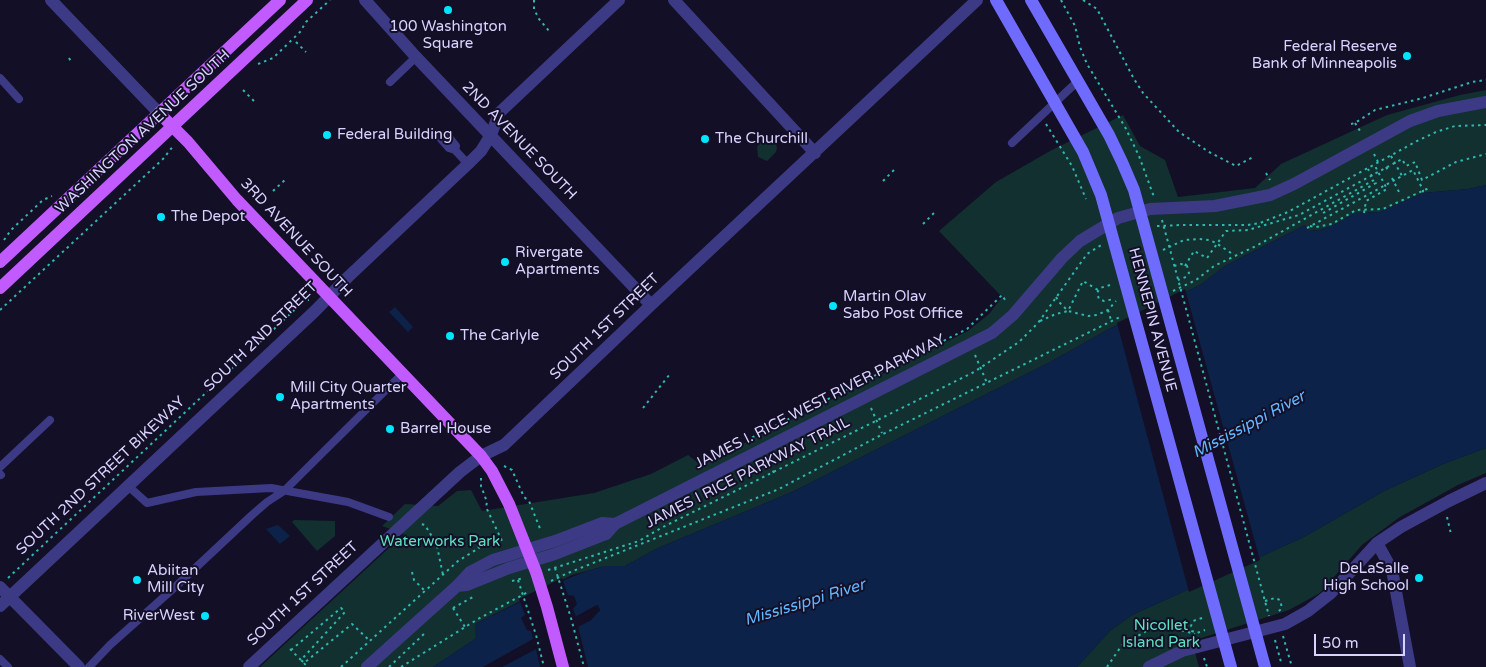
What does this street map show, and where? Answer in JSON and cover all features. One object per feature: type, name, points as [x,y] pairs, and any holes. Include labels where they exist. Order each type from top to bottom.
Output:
[{"type":"main road","name":"WASHINGTON AVENUE SOUTH","points":[[0,262],[280,0]]},
{"type":"main road","name":"WASHINGTON AVENUE SOUTH","points":[[2,283],[173,127],[307,0]]},
{"type":"main road","name":"HENNEPIN AVENUE","points":[[996,0],[1083,152],[1101,195],[1231,667]]},
{"type":"main road","name":"HENNEPIN AVENUE","points":[[1031,0],[1122,162],[1139,206],[1265,667]]},
{"type":"main road","name":"3RD AVENUE SOUTH","points":[[159,113],[328,297],[481,456],[492,471],[509,504],[542,591],[564,667]]},
{"type":"street","name":"3RD AVENUE SOUTH","points":[[51,0],[159,113]]},
{"type":"street","name":"2ND AVENUE SOUTH","points":[[365,0],[416,57],[651,305]]},
{"type":"street","name":"SOUTH 2ND STREET","points":[[2,594],[127,485],[308,317],[468,164],[481,151],[491,135],[499,113],[619,0]]},
{"type":"street","points":[[674,0],[815,152]]},
{"type":"street","name":"SOUTH 1ST STREET","points":[[249,667],[460,472],[481,456],[504,446],[651,305],[977,0]]},
{"type":"street","name":"JAMES I. RICE WEST RIVER PARKWAY","points":[[367,667],[470,572],[493,560],[555,541],[602,523],[616,524],[992,333],[1013,316],[1062,258],[1080,241],[1118,218],[1150,209],[1215,206],[1270,195],[1410,121],[1438,111],[1486,102]]},
{"type":"street","points":[[1149,667],[1182,651],[1285,624],[1308,611],[1331,593],[1377,543],[1417,518],[1486,484]]},
{"type":"street","points":[[1377,543],[1392,570],[1410,667]]},
{"type":"street","points":[[2,594],[79,667]]},
{"type":"lane","points":[[390,82],[416,57]]},
{"type":"lane","points":[[0,78],[20,99]]},
{"type":"lane","points":[[1012,143],[1078,81]]},
{"type":"lane","points":[[455,150],[468,164]]},
{"type":"lane","points":[[89,667],[110,645],[252,515],[284,491],[402,374]]},
{"type":"lane","points":[[0,467],[50,420]]},
{"type":"lane","points":[[127,485],[147,503],[196,492],[271,488],[348,502],[389,517]]},
{"type":"lane","points":[[0,659],[8,667]]},
{"type":"path","points":[[250,67],[273,58],[300,32],[306,22],[330,0]]},
{"type":"path","points":[[534,0],[534,9],[538,19],[549,31]]},
{"type":"path","points":[[1061,0],[1075,26],[1080,47],[1087,64],[1112,105],[1139,156],[1156,202]]},
{"type":"path","points":[[1083,0],[1097,9],[1143,93],[1179,132],[1208,152],[1236,166],[1255,156]]},
{"type":"path","points":[[296,42],[306,52]]},
{"type":"path","points":[[69,58],[72,62]]},
{"type":"path","points":[[1351,124],[1375,110],[1486,80]]},
{"type":"path","points":[[244,90],[254,101]]},
{"type":"path","points":[[1041,116],[1072,166],[1086,199]]},
{"type":"path","points":[[1355,123],[1364,138]]},
{"type":"path","points":[[1372,150],[1378,162]]},
{"type":"path","points":[[0,310],[167,154]]},
{"type":"path","points":[[1185,266],[1194,251],[1207,258],[1226,231],[1248,230],[1299,215],[1402,159],[1406,166],[1415,162],[1422,180],[1456,162],[1486,154]]},
{"type":"path","points":[[1391,155],[1402,176]]},
{"type":"path","points":[[1364,212],[1366,202],[1387,189],[1374,164]]},
{"type":"path","points":[[1386,167],[1389,172]]},
{"type":"path","points":[[1323,213],[1376,183],[1368,168]]},
{"type":"path","points":[[883,181],[894,170]]},
{"type":"path","points":[[1307,228],[1393,179],[1413,170],[1423,191]]},
{"type":"path","points":[[1414,173],[1419,171]]},
{"type":"path","points":[[1266,173],[1270,180]]},
{"type":"path","points":[[273,191],[287,178]]},
{"type":"path","points":[[1393,179],[1399,192]]},
{"type":"path","points":[[1170,292],[1196,280],[1214,266],[1256,246],[1374,180]]},
{"type":"path","points":[[1310,226],[1316,227],[1332,224],[1356,210],[1364,212],[1383,209],[1429,188]]},
{"type":"path","points":[[1321,209],[1325,217]]},
{"type":"path","points":[[923,224],[934,212]]},
{"type":"path","points":[[1161,218],[1271,624]]},
{"type":"path","points":[[1222,247],[1234,255]]},
{"type":"path","name":"JAMES I RICE PARKWAY TRAIL","points":[[548,570],[639,541],[661,528],[980,368],[1019,342],[1038,322],[1087,254]]},
{"type":"path","points":[[1174,266],[1181,264],[1187,266],[1189,273],[1186,277],[1178,280]]},
{"type":"path","points":[[1038,322],[1068,311],[1083,281],[1098,290]]},
{"type":"path","points":[[1098,290],[1110,285]]},
{"type":"path","points":[[1098,290],[1099,299],[1104,301],[1114,299]]},
{"type":"path","points":[[731,449],[967,329],[1002,295],[1008,304]]},
{"type":"path","name":"SOUTH 2ND STREET BIKEWAY","points":[[2,594],[305,300]]},
{"type":"path","points":[[1108,310],[1112,321]]},
{"type":"path","points":[[551,581],[779,488],[883,434],[1129,313]]},
{"type":"path","points":[[974,355],[987,383]]},
{"type":"path","points":[[643,408],[670,374]]},
{"type":"path","points":[[870,406],[883,434]]},
{"type":"path","points":[[512,470],[524,497],[529,501],[542,534]]},
{"type":"path","points":[[481,486],[487,502],[486,508],[506,549]]},
{"type":"path","points":[[1446,515],[1451,534]]},
{"type":"path","points":[[416,523],[424,525],[437,544],[442,575]]},
{"type":"path","points":[[341,667],[458,561],[479,548],[476,541],[437,544]]},
{"type":"path","points":[[555,568],[584,667]]},
{"type":"path","points":[[412,572],[414,580],[425,591]]},
{"type":"path","points":[[510,582],[529,576]]},
{"type":"path","points":[[517,578],[536,635],[544,667]]},
{"type":"path","points":[[401,667],[465,627],[534,590]]},
{"type":"path","points":[[465,627],[453,608],[475,596]]},
{"type":"path","points":[[1264,601],[1275,598],[1280,600],[1282,608],[1279,612],[1268,615]]},
{"type":"path","points":[[301,660],[345,612],[341,608],[291,650],[307,667]]},
{"type":"path","points":[[1202,618],[1193,621],[1192,631],[1197,633],[1206,630]]},
{"type":"path","points":[[304,663],[352,624],[370,640]]},
{"type":"path","points":[[1108,667],[1122,645],[1148,630],[1164,627],[1197,635]]},
{"type":"path","points":[[389,667],[426,632]]},
{"type":"path","points":[[1274,634],[1282,662]]},
{"type":"path","points":[[1283,634],[1292,667]]},
{"type":"path","points":[[1204,656],[1207,667]]},
{"type":"green space","name":"Waterworks Park","points":[[1486,90],[1486,185],[1468,189],[1423,193],[1380,212],[1355,213],[1336,224],[1320,230],[1309,231],[1305,225],[1225,266],[1200,285],[1109,329],[1050,362],[792,492],[658,548],[625,566],[605,566],[572,575],[475,624],[475,639],[433,667],[260,667],[404,534],[382,526],[405,504],[438,506],[457,491],[471,490],[482,511],[594,493],[651,474],[688,455],[701,465],[968,331],[989,314],[1002,297],[939,231],[996,182],[1050,151],[1123,115],[1140,146],[1165,160],[1178,197],[1255,188],[1281,164],[1387,115],[1460,95]]},
{"type":"green space","points":[[765,137],[769,137],[776,144],[777,148],[776,152],[767,161],[758,157],[757,147]]},
{"type":"green space","name":"Nicollet Island Park","points":[[1486,448],[1486,473],[1458,485],[1400,517],[1362,545],[1320,593],[1289,610],[1192,641],[1199,667],[1077,667],[1110,631],[1132,615],[1304,537],[1384,491],[1443,464]]},
{"type":"green space","points":[[294,520],[335,521],[335,536],[317,551],[292,522]]},
{"type":"water","name":"Mississippi River","points":[[1486,185],[1486,448],[1443,464],[1384,491],[1304,537],[1132,615],[1110,631],[1077,667],[502,667],[591,620],[600,610],[595,606],[483,667],[433,667],[475,639],[475,624],[569,578],[605,566],[625,566],[658,548],[792,492],[1050,362],[1109,329],[1200,285],[1225,266],[1305,225],[1309,231],[1320,230],[1336,224],[1355,213],[1380,212],[1423,193],[1468,189]]},
{"type":"water","points":[[395,307],[413,327],[408,332],[389,312]]},
{"type":"water","points":[[278,525],[290,536],[280,544],[266,529]]},
{"type":"pier","points":[[1185,289],[1260,560],[1189,592],[1117,323]]},
{"type":"pier","points":[[562,578],[568,595],[574,596],[577,604],[573,609],[576,617],[598,605],[600,610],[591,620],[578,626],[588,667],[540,667],[536,649],[499,667],[589,618],[596,608],[487,667],[483,667],[533,639],[531,631],[527,630],[521,618],[525,615],[519,599]]},
{"type":"place","name":"100 Washington Square","points":[[448,10]]},
{"type":"place","name":"Federal Reserve Bank of Minneapolis","points":[[1407,56]]},
{"type":"place","name":"Federal Building","points":[[327,135]]},
{"type":"place","name":"The Churchill","points":[[705,139]]},
{"type":"place","name":"The Depot","points":[[161,217]]},
{"type":"place","name":"Rivergate Apartments","points":[[505,262]]},
{"type":"place","name":"Martin Olav Sabo Post Office","points":[[833,306]]},
{"type":"place","name":"The Carlyle","points":[[450,336]]},
{"type":"place","name":"Mill City Quarter Apartments","points":[[280,397]]},
{"type":"place","name":"Barrel House","points":[[390,429]]},
{"type":"place","name":"DeLaSalle High School","points":[[1419,578]]},
{"type":"place","name":"Abiitan Mill City","points":[[137,580]]},
{"type":"place","name":"RiverWest","points":[[205,616]]}]
